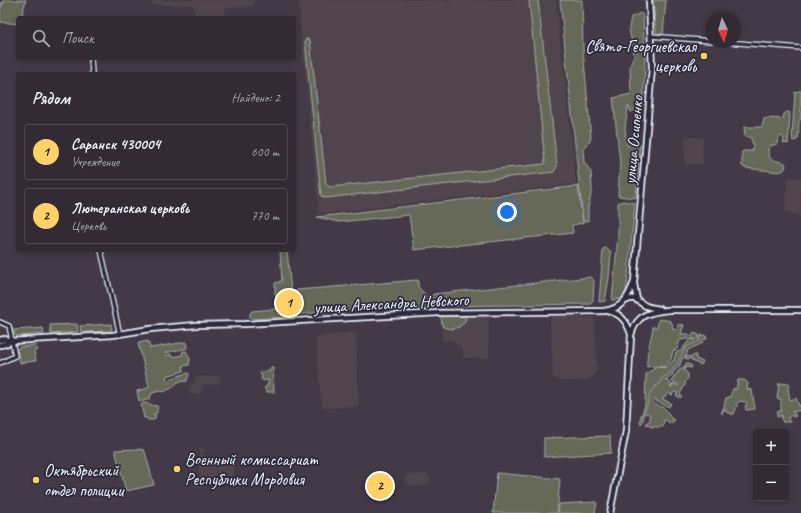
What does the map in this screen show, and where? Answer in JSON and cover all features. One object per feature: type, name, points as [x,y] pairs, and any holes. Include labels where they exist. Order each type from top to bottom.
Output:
[{"type":"main road","name":"улица Осипенко","points":[[634,282],[652,75],[650,0]]},
{"type":"main road","points":[[634,282],[637,300]]},
{"type":"main road","points":[[631,335],[620,310],[622,303],[634,282]]},
{"type":"main road","points":[[604,311],[615,309],[629,298],[637,300],[650,307],[668,310]]},
{"type":"main road","points":[[610,513],[626,431],[631,335],[633,327],[642,316],[644,309],[642,303]]},
{"type":"main road","points":[[642,316],[656,311],[668,310],[801,310]]},
{"type":"main road","points":[[604,311],[616,313],[631,322],[638,321]]},
{"type":"main road","name":"улица Александра Невского","points":[[12,341],[120,335],[150,329],[196,325],[246,324],[446,313],[604,311]]},
{"type":"main road","points":[[0,340],[5,339],[12,341]]},
{"type":"main road","points":[[0,345],[12,341]]},
{"type":"street","points":[[651,36],[705,40]]},
{"type":"street","points":[[741,43],[801,48]]},
{"type":"street","points":[[91,60],[92,72]]},
{"type":"street","points":[[101,252],[120,335]]},
{"type":"street","points":[[0,322],[9,326],[15,356],[0,363]]},
{"type":"shaded area","points":[[152,0],[254,0],[254,6],[225,8],[225,16],[195,16],[194,5],[152,5]]},
{"type":"shaded area","points":[[298,0],[556,0],[576,184],[319,214]]},
{"type":"shaded area","points":[[685,137],[703,137],[703,164],[685,164]]},
{"type":"shaded area","points":[[788,177],[801,178],[801,216],[785,211]]},
{"type":"shaded area","points":[[489,314],[489,358],[463,358],[463,350],[452,340],[442,341],[441,316]]},
{"type":"shaded area","points":[[580,315],[580,317],[595,317],[597,372],[588,380],[560,381],[553,378],[550,316]]},
{"type":"shaded area","points":[[356,332],[359,406],[322,407],[315,337]]},
{"type":"shaded area","points":[[220,376],[220,384],[201,385],[201,394],[190,394],[190,388],[197,377]]},
{"type":"shaded area","points":[[199,449],[204,449],[204,457],[233,456],[233,482],[195,488],[195,482],[199,481]]},
{"type":"shaded area","points":[[408,474],[427,474],[427,476],[430,476],[430,483],[427,483],[427,486],[409,486],[409,483],[406,483],[406,477]]},
{"type":"green space","points":[[6,0],[26,0],[22,16],[16,16],[16,24],[1,22],[0,24],[0,9]]},
{"type":"green space","points":[[529,0],[538,0],[557,166],[554,172],[326,198],[321,196],[306,39],[310,40],[326,184],[328,186],[331,187],[544,164]]},
{"type":"green space","points":[[560,0],[582,0],[583,49],[591,138],[583,150],[584,162],[591,172],[592,190],[588,208],[588,221],[583,221]]},
{"type":"green space","points":[[653,0],[666,0],[663,35],[656,32]]},
{"type":"green space","points":[[641,13],[643,16],[645,65],[643,106],[631,112],[628,106],[625,128],[627,146],[636,140],[640,144],[636,198],[618,196],[620,163],[613,98],[631,94],[630,66],[634,55],[629,28],[631,17]]},
{"type":"green space","points":[[801,91],[801,118],[797,140],[793,141],[792,135],[795,92]]},
{"type":"green space","points":[[789,112],[790,115],[788,144],[783,143],[784,139],[781,136],[778,138],[777,144],[770,146],[768,149],[772,160],[785,163],[786,166],[784,170],[779,172],[745,168],[742,166],[742,152],[752,151],[753,145],[751,138],[745,136],[744,127],[762,127],[764,119],[783,119],[784,114]]},
{"type":"green space","points":[[578,186],[583,223],[572,225],[573,233],[414,250],[409,215],[338,222],[317,217]]},
{"type":"green space","points":[[623,201],[635,203],[626,295],[622,299],[612,300],[618,236],[618,203]]},
{"type":"green space","points":[[606,248],[611,253],[609,278],[605,301],[599,302],[603,249]]},
{"type":"green space","points":[[280,252],[287,252],[291,292],[289,295],[277,296],[275,294],[275,283],[282,281]]},
{"type":"green space","points":[[591,277],[594,281],[593,300],[590,304],[434,306],[432,304],[431,296],[434,294]]},
{"type":"green space","points":[[418,280],[418,287],[427,296],[429,310],[404,311],[404,306],[300,314],[298,312],[297,290]]},
{"type":"green space","points":[[286,308],[288,310],[288,317],[252,319],[250,317],[250,313],[252,311]]},
{"type":"green space","points":[[464,315],[466,318],[465,322],[457,328],[451,329],[442,326],[441,317],[443,316]]},
{"type":"green space","points":[[659,319],[671,321],[673,326],[672,329],[677,330],[679,324],[684,325],[681,334],[689,334],[689,337],[688,339],[680,340],[677,349],[673,351],[671,359],[664,367],[647,367],[648,352],[653,327],[657,327]]},
{"type":"green space","points":[[77,324],[78,332],[51,334],[50,325]]},
{"type":"green space","points":[[111,324],[112,330],[110,331],[81,332],[80,326]]},
{"type":"green space","points":[[43,328],[44,334],[16,336],[14,334],[14,330]]},
{"type":"green space","points":[[694,333],[699,335],[698,339],[700,336],[706,336],[707,339],[704,339],[702,343],[688,350],[686,356],[682,359],[679,367],[675,370],[671,377],[665,380],[671,384],[671,388],[673,384],[678,386],[678,384],[672,382],[674,376],[678,373],[678,371],[684,368],[686,363],[692,366],[691,368],[686,367],[684,370],[688,374],[688,378],[680,394],[682,397],[678,397],[676,395],[678,393],[674,392],[672,395],[669,393],[662,399],[671,403],[669,407],[656,401],[656,399],[652,401],[666,410],[674,420],[673,423],[669,423],[664,420],[663,427],[652,427],[646,424],[650,421],[650,415],[647,413],[644,414],[641,424],[640,420],[645,405],[646,374],[657,367],[663,368],[667,366],[674,360],[676,352],[681,351],[690,339],[695,340],[691,337]]},
{"type":"green space","points":[[148,341],[150,348],[186,342],[187,348],[165,353],[166,356],[170,354],[173,357],[182,355],[183,351],[186,351],[190,359],[189,365],[183,366],[184,371],[166,376],[167,380],[187,373],[189,374],[187,381],[177,382],[175,386],[164,392],[160,391],[152,393],[150,398],[144,401],[139,401],[137,391],[148,388],[149,386],[138,343]]},
{"type":"green space","points":[[36,345],[37,350],[34,351],[36,361],[20,363],[17,349],[19,347]]},
{"type":"green space","points":[[696,355],[696,359],[703,362],[701,365],[694,362],[690,358],[688,360],[685,358],[686,356],[692,357]]},
{"type":"green space","points":[[270,368],[273,368],[274,392],[267,392],[264,388],[267,386],[269,381],[264,381],[261,379],[262,376],[260,374],[261,372],[270,371]]},
{"type":"green space","points":[[738,380],[744,380],[748,383],[747,389],[752,390],[755,409],[746,410],[746,402],[740,401],[736,404],[737,406],[734,414],[723,410],[726,398],[730,397],[734,388],[736,390]]},
{"type":"green space","points":[[779,383],[789,384],[788,389],[790,400],[796,398],[799,406],[801,405],[801,410],[792,412],[795,414],[795,417],[789,416],[788,419],[790,422],[782,422],[782,415],[777,417],[777,412],[781,411],[781,399],[777,399]]},
{"type":"green space","points":[[143,403],[157,406],[157,413],[153,414],[156,416],[154,420],[144,418],[141,405]]},
{"type":"green space","points":[[610,436],[611,453],[544,457],[544,438]]},
{"type":"green space","points":[[115,450],[144,450],[145,452],[154,485],[126,491]]},
{"type":"green space","points":[[497,473],[560,479],[557,513],[493,513]]},
{"type":"green space","points":[[597,502],[595,513],[558,513],[559,504]]},
{"type":"waterway","points":[[640,416],[646,409],[651,391],[660,384],[662,378],[669,374],[686,347],[701,340]]},
{"type":"railway","points":[[0,6],[4,0]]},
{"type":"place","name":"Свято-Георгиевская церковь","points":[[704,56]]},
{"type":"place","name":"Саранск 430004","points":[[289,303]]},
{"type":"place","name":"Военный комиссариат Республики Мордовия","points":[[177,469]]},
{"type":"place","name":"Октябрьский отдел полиции","points":[[36,480]]},
{"type":"place","name":"Лютеранская церковь","points":[[380,486]]}]
